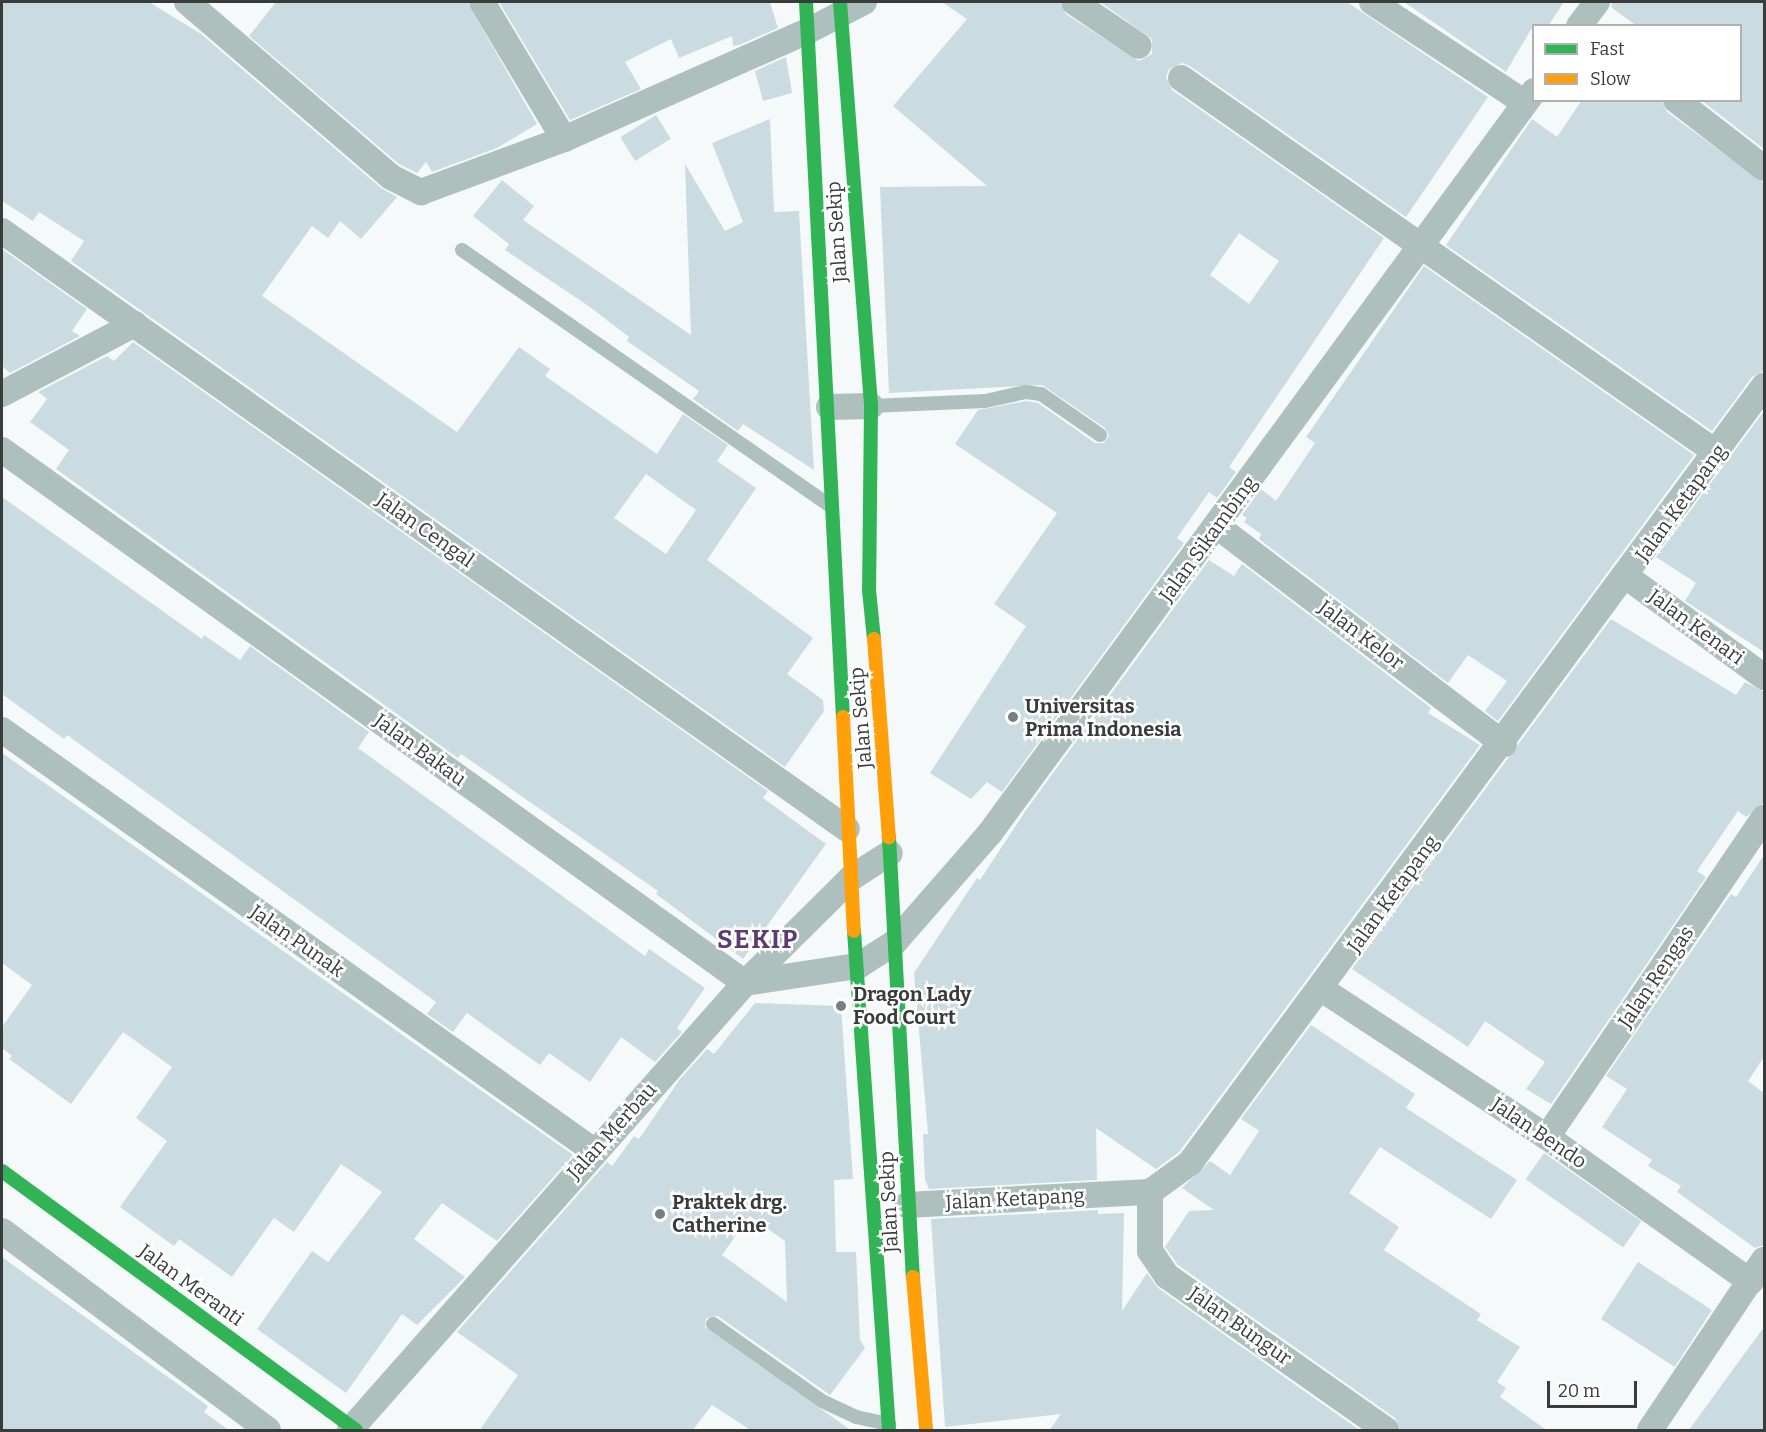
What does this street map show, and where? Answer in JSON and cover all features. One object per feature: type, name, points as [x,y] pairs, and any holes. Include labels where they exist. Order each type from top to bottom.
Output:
[{"type":"street","points":[[186,2],[392,177],[421,192],[564,139],[808,31],[848,5]]},
{"type":"street","points":[[482,2],[564,139]]},
{"type":"street","name":"Jalan Sekip","points":[[806,2],[829,407],[869,590],[890,853],[907,1205],[926,1431]]},
{"type":"street","points":[[1074,2],[1138,45]]},
{"type":"street","points":[[1372,2],[1529,97]]},
{"type":"street","points":[[1581,24],[1597,2]]},
{"type":"street","name":"Jalan Sekip","points":[[848,5],[871,406],[852,509],[847,829],[894,1428]]},
{"type":"street","points":[[1181,78],[1718,453]]},
{"type":"street","name":"Jalan Sikambing","points":[[858,966],[894,943],[990,833],[1218,527],[1418,243],[1529,97]]},
{"type":"street","points":[[1679,102],[1764,168]]},
{"type":"street","name":"Jalan Cengal","points":[[2,231],[847,829]]},
{"type":"street","points":[[2,394],[135,324]]},
{"type":"street","name":"Jalan Ketapang","points":[[907,1205],[1150,1192],[1164,1186],[1190,1163],[1323,990],[1718,453],[1764,386]]},
{"type":"street","points":[[829,407],[871,406]]},
{"type":"street","name":"Jalan Bakau","points":[[2,450],[745,984]]},
{"type":"street","name":"Jalan Kelor","points":[[1218,527],[1504,744]]},
{"type":"street","name":"Jalan Kenari","points":[[1627,577],[1764,677]]},
{"type":"street","name":"Jalan Punak","points":[[2,730],[594,1150]]},
{"type":"street","name":"Jalan Rengas","points":[[1547,1137],[1764,818]]},
{"type":"street","name":"Jalan Merbau","points":[[353,1430],[594,1150],[745,984],[851,878],[890,853]]},
{"type":"street","points":[[745,984],[858,966]]},
{"type":"street","name":"Jalan Bendo","points":[[1323,990],[1547,1137],[1751,1282]]},
{"type":"street","name":"Jalan Meranti","points":[[2,1171],[353,1430]]},
{"type":"street","name":"Jalan Bungur","points":[[1150,1192],[1150,1251],[1167,1276],[1386,1431]]},
{"type":"street","points":[[2,1231],[268,1431]]},
{"type":"street","points":[[1650,1431],[1764,1260]]},
{"type":"lane","points":[[462,250],[852,509]]},
{"type":"lane","points":[[871,406],[985,401],[1026,392],[1041,394],[1100,435]]},
{"type":"lane","points":[[713,1324],[822,1401],[856,1417],[894,1428]]},
{"type":"building","points":[[2,2],[149,2],[201,34],[381,188],[397,197],[361,239],[340,221],[328,238],[312,226],[262,296],[457,432],[519,347],[550,369],[545,376],[657,454],[683,414],[728,445],[717,461],[756,488],[707,560],[813,638],[787,674],[823,700],[824,711],[785,767],[71,261],[84,241],[39,212],[33,221],[2,201]],"holes":[[[646,474],[696,510],[666,554],[614,518]]]},
{"type":"building","points":[[276,2],[467,2],[537,124],[497,148],[432,172],[426,162],[417,173],[399,164],[249,36]]},
{"type":"building","points":[[499,2],[770,2],[778,28],[739,45],[733,46],[732,36],[679,58],[671,39],[625,62],[641,89],[570,120]]},
{"type":"building","points":[[942,2],[1059,2],[1066,14],[1139,61],[1152,54],[1152,39],[1100,2],[1347,2],[1488,97],[1406,217],[1190,66],[1182,63],[1169,69],[1166,77],[1172,90],[1384,238],[1229,467],[1236,472],[1217,498],[1209,492],[1177,538],[1184,543],[1002,792],[987,782],[971,799],[930,773],[1026,626],[994,604],[1057,513],[955,444],[978,410],[1026,401],[1038,403],[1095,443],[1104,443],[1109,435],[1105,428],[1042,385],[889,393],[880,187],[987,186],[893,106],[967,19]],"holes":[[[1239,233],[1279,261],[1249,304],[1210,275]]]},
{"type":"building","points":[[1404,2],[1564,2],[1549,24],[1532,24],[1506,72]]},
{"type":"building","points":[[1612,2],[1764,2],[1764,149],[1704,102],[1742,102],[1742,24],[1634,24],[1611,7]]},
{"type":"building","points":[[786,57],[792,93],[763,101],[755,71]]},
{"type":"building","points":[[1581,102],[1662,102],[1667,112],[1764,183],[1764,371],[1752,377],[1712,431],[1446,245],[1532,119],[1557,137]]},
{"type":"building","points":[[656,115],[671,139],[635,161],[620,137]]},
{"type":"building","points":[[770,119],[774,212],[799,211],[814,470],[743,424],[738,431],[693,399],[699,391],[627,341],[629,337],[590,307],[505,250],[509,244],[473,216],[502,180],[534,206],[523,220],[691,335],[685,164],[725,231],[743,222],[712,143]]},
{"type":"building","points":[[2,249],[87,309],[72,331],[80,336],[10,373],[2,366]]},
{"type":"building","points":[[1424,266],[1694,455],[1498,721],[1485,711],[1507,681],[1468,655],[1448,683],[1259,539],[1261,534],[1244,522],[1247,518],[1242,515],[1261,489],[1276,501],[1315,443],[1306,437]]},
{"type":"building","points":[[133,342],[768,791],[763,798],[826,844],[743,959],[656,894],[658,891],[461,754],[458,758],[56,469],[69,450],[30,422],[47,399],[38,392],[107,356],[114,361]]},
{"type":"building","points":[[1764,411],[1764,652],[1685,601],[1696,583],[1656,557]]},
{"type":"building","points":[[2,497],[202,639],[204,635],[240,660],[250,646],[369,732],[358,748],[645,956],[649,949],[705,988],[677,1028],[682,1032],[655,1062],[621,1037],[590,1082],[549,1053],[540,1065],[467,1013],[453,1032],[427,1014],[436,1002],[67,735],[64,739],[2,694]]},
{"type":"building","points":[[1209,560],[1234,576],[1242,564],[1431,708],[1428,713],[1480,745],[1179,1152],[1156,1169],[1096,1128],[1097,1180],[929,1189],[925,1180],[923,1134],[928,1134],[914,973],[977,878],[980,880],[1026,810]]},
{"type":"building","points":[[1611,619],[1736,695],[1745,682],[1764,692],[1764,803],[1746,817],[1738,811],[1697,871],[1706,877],[1551,1104],[1526,1089],[1545,1062],[1485,1021],[1468,1047],[1352,969]]},
{"type":"building","points":[[2,753],[573,1155],[497,1241],[442,1203],[414,1239],[465,1277],[417,1325],[402,1314],[346,1393],[257,1329],[312,1251],[328,1262],[382,1192],[341,1164],[294,1232],[274,1218],[232,1277],[179,1239],[174,1246],[120,1207],[167,1141],[136,1118],[172,1067],[123,1032],[71,1104],[9,1059],[12,1056],[2,1048],[2,1027],[32,985],[2,963]]},
{"type":"building","points":[[1764,855],[1764,1057],[1748,1081],[1764,1093],[1764,1245],[1755,1248],[1677,1192],[1681,1186],[1648,1166],[1652,1160],[1602,1127],[1627,1089],[1606,1076],[1731,894],[1736,897]]},
{"type":"building","points":[[755,1003],[841,1006],[853,1179],[834,1180],[836,1252],[856,1252],[860,1340],[865,1348],[830,1395],[718,1316],[706,1318],[705,1327],[852,1431],[752,1431],[712,1405],[692,1431],[479,1431],[518,1375],[457,1332],[607,1162],[612,1166],[634,1136],[639,1139],[680,1079],[707,1049],[714,1054]],"holes":[[[750,1216],[785,1241],[787,1302],[722,1255]]]},
{"type":"building","points":[[1311,1025],[1415,1094],[1406,1108],[1517,1180],[1491,1219],[1380,1147],[1349,1193],[1399,1227],[1384,1250],[1481,1314],[1477,1320],[1520,1347],[1497,1382],[1506,1388],[1500,1397],[1548,1431],[1401,1431],[1395,1418],[1178,1265],[1165,1247],[1189,1211],[1214,1210],[1182,1188],[1210,1161],[1230,1175],[1259,1131],[1241,1119]]},
{"type":"building","points":[[1544,1153],[1641,1221],[1623,1247],[1526,1179]]},
{"type":"building","points":[[1098,1210],[1098,1214],[1124,1213],[1122,1311],[1147,1273],[1158,1288],[1361,1431],[1049,1431],[1061,1414],[945,1427],[931,1219]]},
{"type":"building","points":[[2,1257],[208,1406],[204,1412],[230,1431],[2,1431]]},
{"type":"building","points":[[1638,1262],[1712,1310],[1675,1367],[1601,1319]]},
{"type":"building","points":[[1764,1327],[1764,1431],[1688,1431]]},
{"type":"traffic: fast","points":[[806,2],[843,717]]},
{"type":"traffic: fast","points":[[840,2],[871,406],[869,590],[874,639]]},
{"type":"traffic: fast","points":[[889,837],[913,1277]]},
{"type":"traffic: fast","points":[[854,931],[889,1430]]},
{"type":"traffic: fast","points":[[2,1171],[356,1430]]},
{"type":"traffic: slow","points":[[874,639],[889,837]]},
{"type":"traffic: slow","points":[[843,717],[854,931]]},
{"type":"traffic: slow","points":[[913,1277],[926,1430]]},
{"type":"place","name":"Universitas Prima Indonesia","points":[[1013,717]]},
{"type":"place","name":"Dragon Lady Food Court","points":[[841,1006]]},
{"type":"place","name":"Praktek drg. Catherine","points":[[660,1214]]},
{"type":"district","name":"SEKIP","points":[[758,940]]}]
